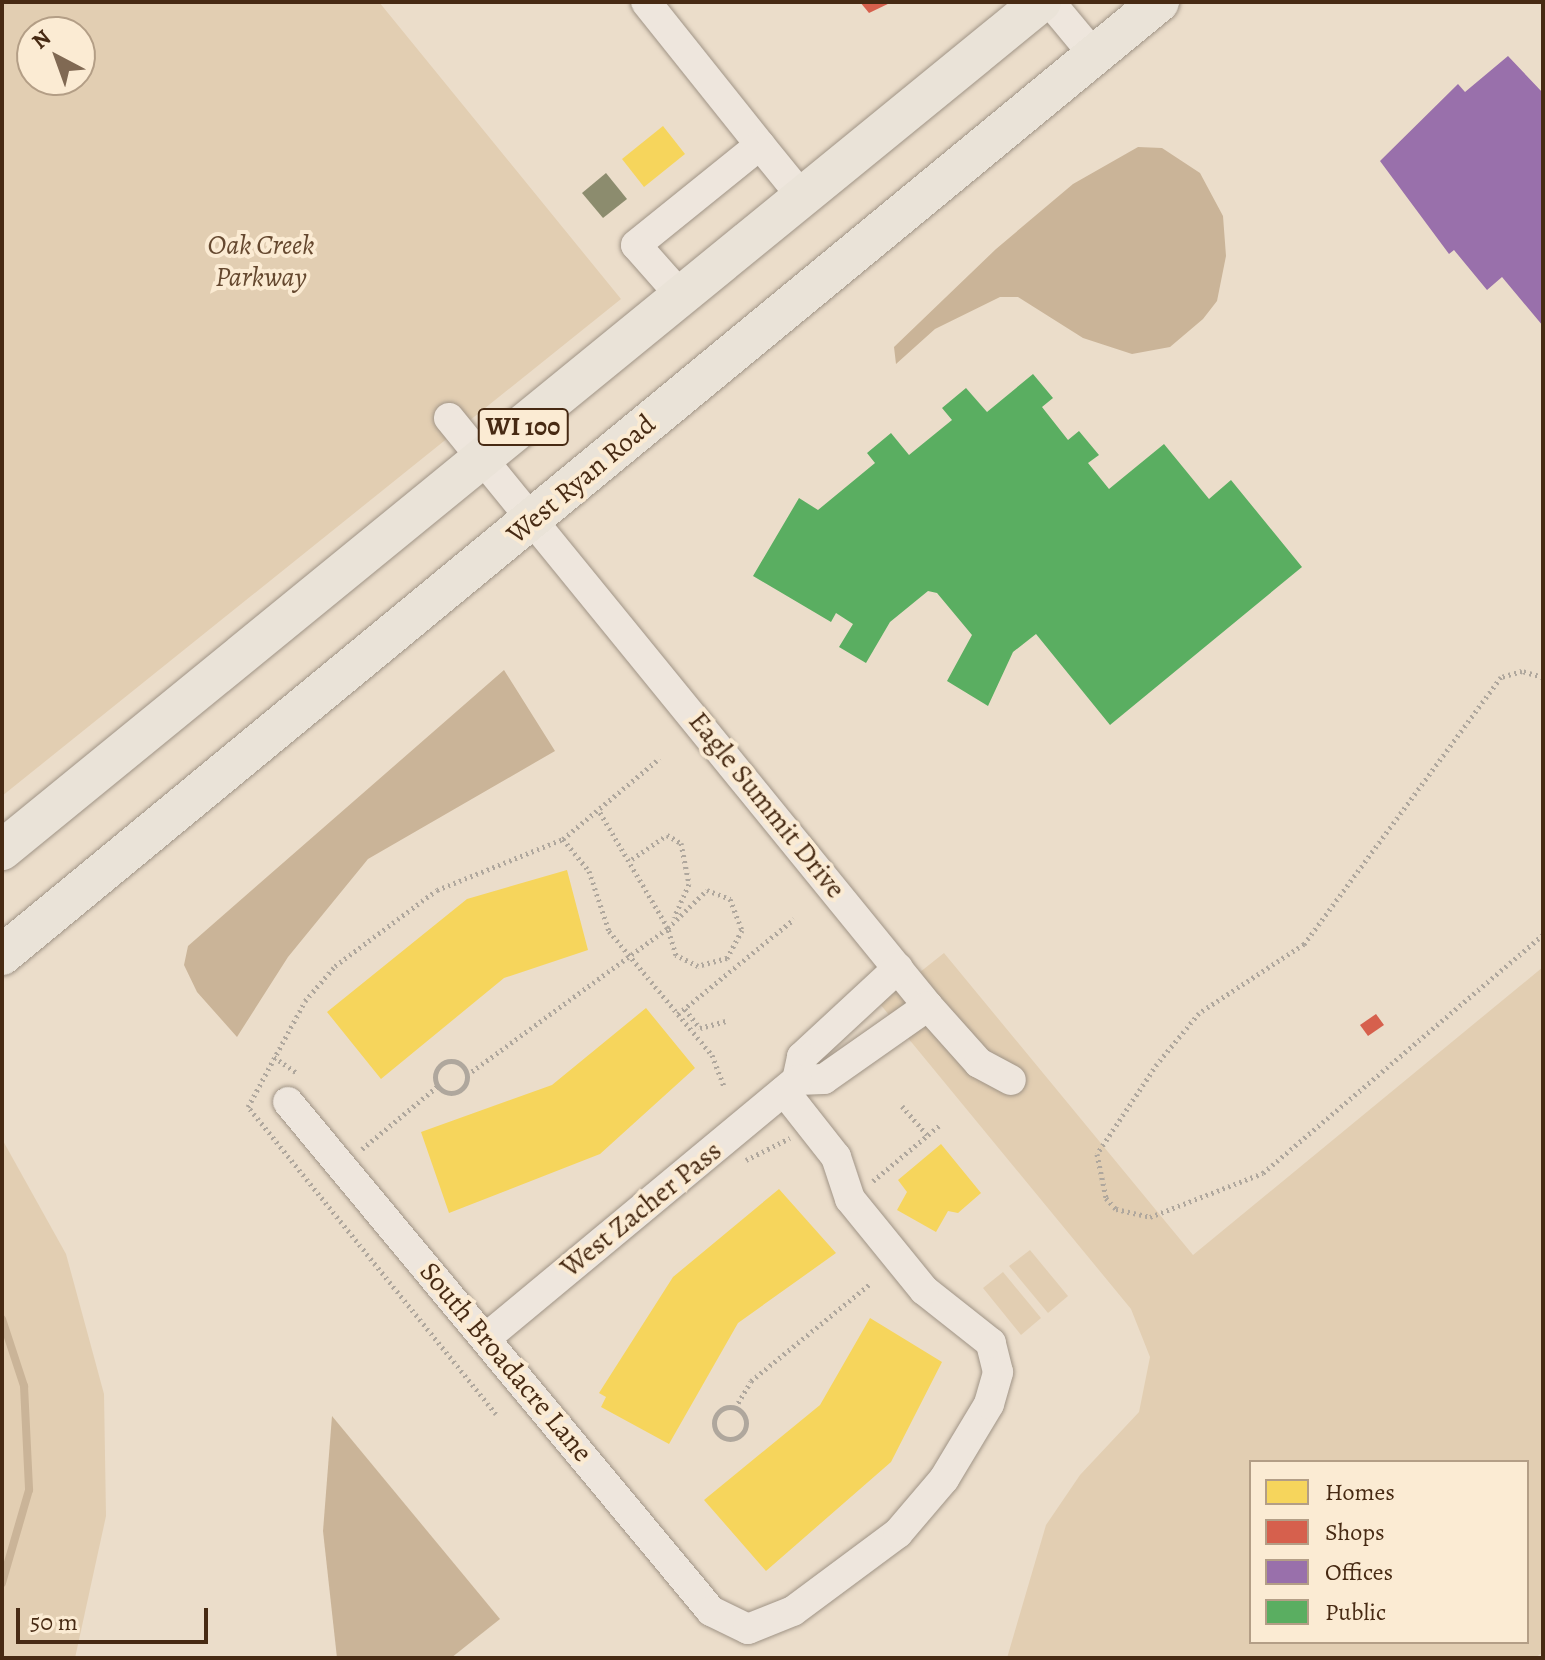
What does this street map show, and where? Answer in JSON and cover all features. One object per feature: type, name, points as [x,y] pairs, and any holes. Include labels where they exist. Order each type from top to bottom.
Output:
[{"type":"main road","name":"WI 100","points":[[2,850],[1041,2]]},
{"type":"main road","name":"West Ryan Road","points":[[7,942],[532,520],[1159,2]]},
{"type":"street","points":[[646,2],[803,198]]},
{"type":"street","points":[[1050,2],[1094,55]]},
{"type":"street","points":[[682,297],[636,245],[760,145]]},
{"type":"street","name":"Eagle Summit Drive","points":[[449,418],[928,1006],[979,1063],[1011,1080]]},
{"type":"street","name":"West Zacher Pass","points":[[486,1338],[790,1086],[802,1057],[898,968]]},
{"type":"street","name":"West Zacher Pass","points":[[790,1086],[824,1079],[928,1006]]},
{"type":"street","name":"South Broadacre Lane","points":[[288,1102],[724,1622],[748,1629],[772,1623],[848,1576],[898,1533],[944,1479],[989,1404],[998,1372],[991,1343],[924,1290],[850,1199],[836,1157],[790,1086]]},
{"type":"path","points":[[1543,677],[1522,671],[1501,677],[1304,944],[1199,1013],[1097,1154],[1106,1198],[1125,1213],[1150,1217],[1263,1173],[1543,935]]},
{"type":"path","points":[[496,1414],[249,1114],[274,1057],[324,975],[398,915],[466,875],[563,839],[660,758]]},
{"type":"path","points":[[599,810],[670,925]]},
{"type":"path","points":[[438,1086],[458,1091],[467,1075],[670,925],[713,890],[735,906],[742,930],[730,956],[704,966],[686,962],[670,946],[670,925],[686,897],[688,857],[676,838],[667,835],[632,859]]},
{"type":"path","points":[[563,839],[589,871],[609,931],[712,1055],[724,1087]]},
{"type":"path","points":[[686,897],[697,901]]},
{"type":"path","points":[[678,1014],[794,919]]},
{"type":"path","points":[[730,956],[738,966]]},
{"type":"path","points":[[685,1009],[700,1028],[726,1021]]},
{"type":"path","points":[[687,1025],[693,1019]]},
{"type":"path","points":[[274,1057],[297,1073]]},
{"type":"path","points":[[438,1086],[436,1072],[447,1061],[461,1064],[467,1075]]},
{"type":"path","points":[[361,1150],[438,1086]]},
{"type":"path","points":[[902,1106],[927,1135]]},
{"type":"path","points":[[872,1182],[940,1125]]},
{"type":"path","points":[[735,1408],[745,1428],[724,1438],[715,1417],[735,1408],[751,1381],[870,1284]]},
{"type":"green space","name":"Oak Creek Parkway","points":[[2,2],[379,2],[621,299],[2,796]]},
{"type":"green space","points":[[944,953],[1193,1255],[1543,967],[1543,1652],[1535,1658],[1007,1658],[1046,1525],[1080,1475],[1139,1412],[1150,1357],[1131,1309],[880,1004]]},
{"type":"green space","points":[[2,1139],[66,1254],[104,1394],[106,1516],[75,1658],[2,1658]]},
{"type":"green space","points":[[1030,1250],[1068,1296],[1048,1313],[1009,1266]]},
{"type":"green space","points":[[1003,1272],[1041,1318],[1021,1335],[983,1288]]},
{"type":"shaded area","points":[[1138,147],[1162,148],[1200,173],[1223,216],[1226,256],[1217,301],[1203,319],[1170,347],[1132,354],[1083,338],[1018,297],[1000,297],[935,329],[896,364],[894,347],[996,249],[1073,184]]},
{"type":"shaded area","points":[[504,670],[555,751],[368,859],[288,957],[237,1037],[197,992],[184,965],[188,946]]},
{"type":"shaded area","points":[[332,1416],[500,1619],[451,1658],[337,1658],[323,1531]]},
{"type":"building: Homes","points":[[663,126],[685,154],[644,187],[622,159]]},
{"type":"building: Homes","points":[[567,870],[588,950],[504,978],[381,1079],[327,1012],[467,899]]},
{"type":"building: Homes","points":[[646,1008],[695,1068],[600,1154],[449,1213],[421,1132],[552,1085]]},
{"type":"building: Homes","points":[[941,1144],[981,1193],[958,1213],[948,1211],[936,1232],[897,1210],[907,1192],[898,1180]]},
{"type":"building: Homes","points":[[779,1189],[836,1253],[738,1323],[669,1444],[601,1407],[606,1397],[599,1393],[673,1277]]},
{"type":"building: Homes","points":[[870,1318],[942,1362],[891,1462],[766,1571],[704,1500],[820,1405]]},
{"type":"building: Shops","points":[[860,2],[892,2],[869,13]]},
{"type":"building: Shops","points":[[1376,1014],[1384,1025],[1368,1036],[1360,1025]]},
{"type":"building: Offices","points":[[1508,56],[1543,93],[1543,326],[1502,277],[1487,290],[1454,250],[1449,254],[1380,161],[1458,84],[1465,92]]},
{"type":"building: Public","points":[[1033,374],[1053,398],[1042,407],[1068,440],[1079,431],[1099,455],[1088,463],[1109,489],[1164,444],[1209,499],[1231,480],[1302,567],[1110,725],[1036,634],[1013,652],[988,706],[947,681],[972,635],[937,593],[928,591],[890,622],[866,663],[839,647],[853,624],[836,613],[831,622],[753,576],[799,498],[818,510],[875,463],[867,453],[891,433],[909,455],[952,420],[942,408],[966,388],[987,412]]},
{"type":"building: Industry","points":[[606,173],[627,199],[603,218],[582,193]]},
{"type":"waterway","points":[[2,1319],[24,1386],[29,1490],[2,1583]]}]
